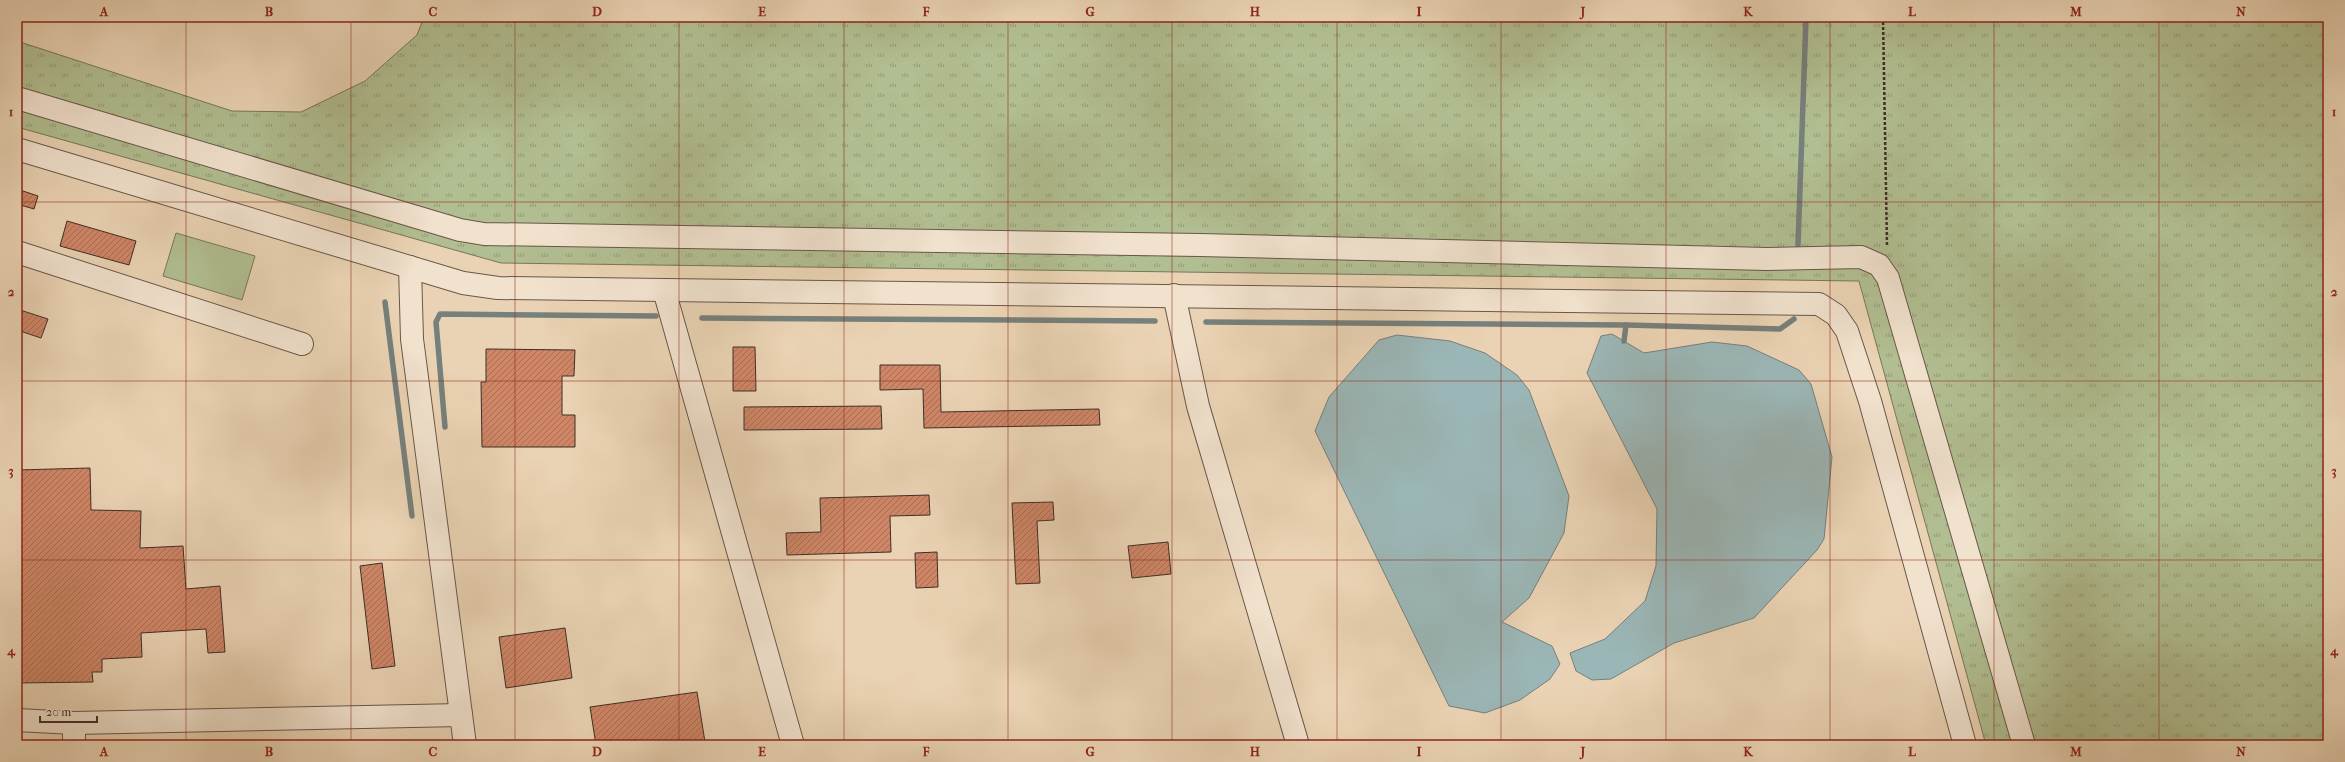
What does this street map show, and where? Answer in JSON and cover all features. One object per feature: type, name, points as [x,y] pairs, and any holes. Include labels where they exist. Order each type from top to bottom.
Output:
[{"type":"lane","points":[[17,98],[452,228],[484,234],[1208,245],[1759,258],[1861,257],[1879,265],[1888,278],[2024,745]]},
{"type":"lane","points":[[17,149],[463,283],[498,288],[1819,304],[1836,315],[1847,331],[1870,401],[1966,745]]},
{"type":"lane","points":[[17,252],[302,344]]},
{"type":"lane","points":[[410,267],[412,339],[466,745]]},
{"type":"lane","points":[[664,290],[793,745]]},
{"type":"lane","points":[[1174,295],[1198,406],[1298,745]]},
{"type":"lane","points":[[17,720],[74,723],[461,715]]},
{"type":"lane","points":[[74,723],[74,745]]},
{"type":"path","points":[[1883,17],[1888,278]]},
{"type":"green space","points":[[424,17],[2328,17],[2328,745],[1986,745],[1859,281],[501,263],[17,127],[17,41],[232,111],[301,112],[365,81],[417,35]]},
{"type":"green space","points":[[176,233],[255,256],[242,300],[163,276]]},
{"type":"water","points":[[1612,334],[1644,353],[1712,342],[1747,346],[1799,370],[1811,384],[1832,457],[1824,539],[1817,550],[1754,618],[1674,643],[1611,679],[1592,680],[1576,671],[1570,653],[1605,639],[1645,601],[1656,566],[1657,509],[1587,373],[1601,336]]},
{"type":"water","points":[[1397,335],[1450,341],[1485,353],[1517,375],[1529,390],[1569,496],[1564,533],[1529,598],[1502,622],[1552,646],[1560,664],[1550,679],[1520,700],[1485,713],[1449,706],[1315,431],[1329,397],[1379,340]]},
{"type":"building","points":[[17,189],[38,196],[34,209],[17,204]]},
{"type":"building","points":[[67,221],[136,241],[129,265],[60,246]]},
{"type":"building","points":[[17,309],[48,319],[41,338],[17,330]]},
{"type":"building","points":[[733,347],[755,347],[756,391],[733,391]]},
{"type":"building","points":[[486,349],[575,350],[574,376],[562,376],[562,415],[575,415],[575,447],[482,447],[481,382],[486,382]]},
{"type":"building","points":[[880,365],[940,365],[941,412],[1099,409],[1100,425],[924,428],[923,389],[880,390]]},
{"type":"building","points":[[881,406],[882,429],[744,430],[744,407]]},
{"type":"building","points":[[90,468],[91,510],[141,511],[140,548],[183,546],[186,589],[220,586],[225,652],[208,653],[206,629],[141,633],[142,657],[102,659],[102,672],[92,672],[93,682],[17,683],[17,470]]},
{"type":"building","points":[[929,495],[930,515],[890,516],[891,552],[787,555],[786,533],[821,532],[820,498]]},
{"type":"building","points":[[1053,502],[1054,520],[1037,521],[1040,583],[1016,584],[1012,503]]},
{"type":"building","points":[[1168,542],[1171,574],[1132,578],[1128,546]]},
{"type":"building","points":[[937,552],[938,587],[916,588],[915,553]]},
{"type":"building","points":[[382,563],[395,666],[372,669],[360,566]]},
{"type":"building","points":[[565,628],[572,678],[506,688],[499,637]]},
{"type":"building","points":[[697,692],[705,742],[686,745],[596,745],[590,707]]},
{"type":"waterway","points":[[1798,245],[1806,17]]},
{"type":"waterway","points":[[385,302],[412,516]]},
{"type":"waterway","points":[[445,427],[436,322],[440,314],[656,316]]},
{"type":"waterway","points":[[702,318],[1155,321]]},
{"type":"waterway","points":[[1206,322],[1626,325],[1780,329],[1794,319]]},
{"type":"waterway","points":[[1624,341],[1626,325]]}]
